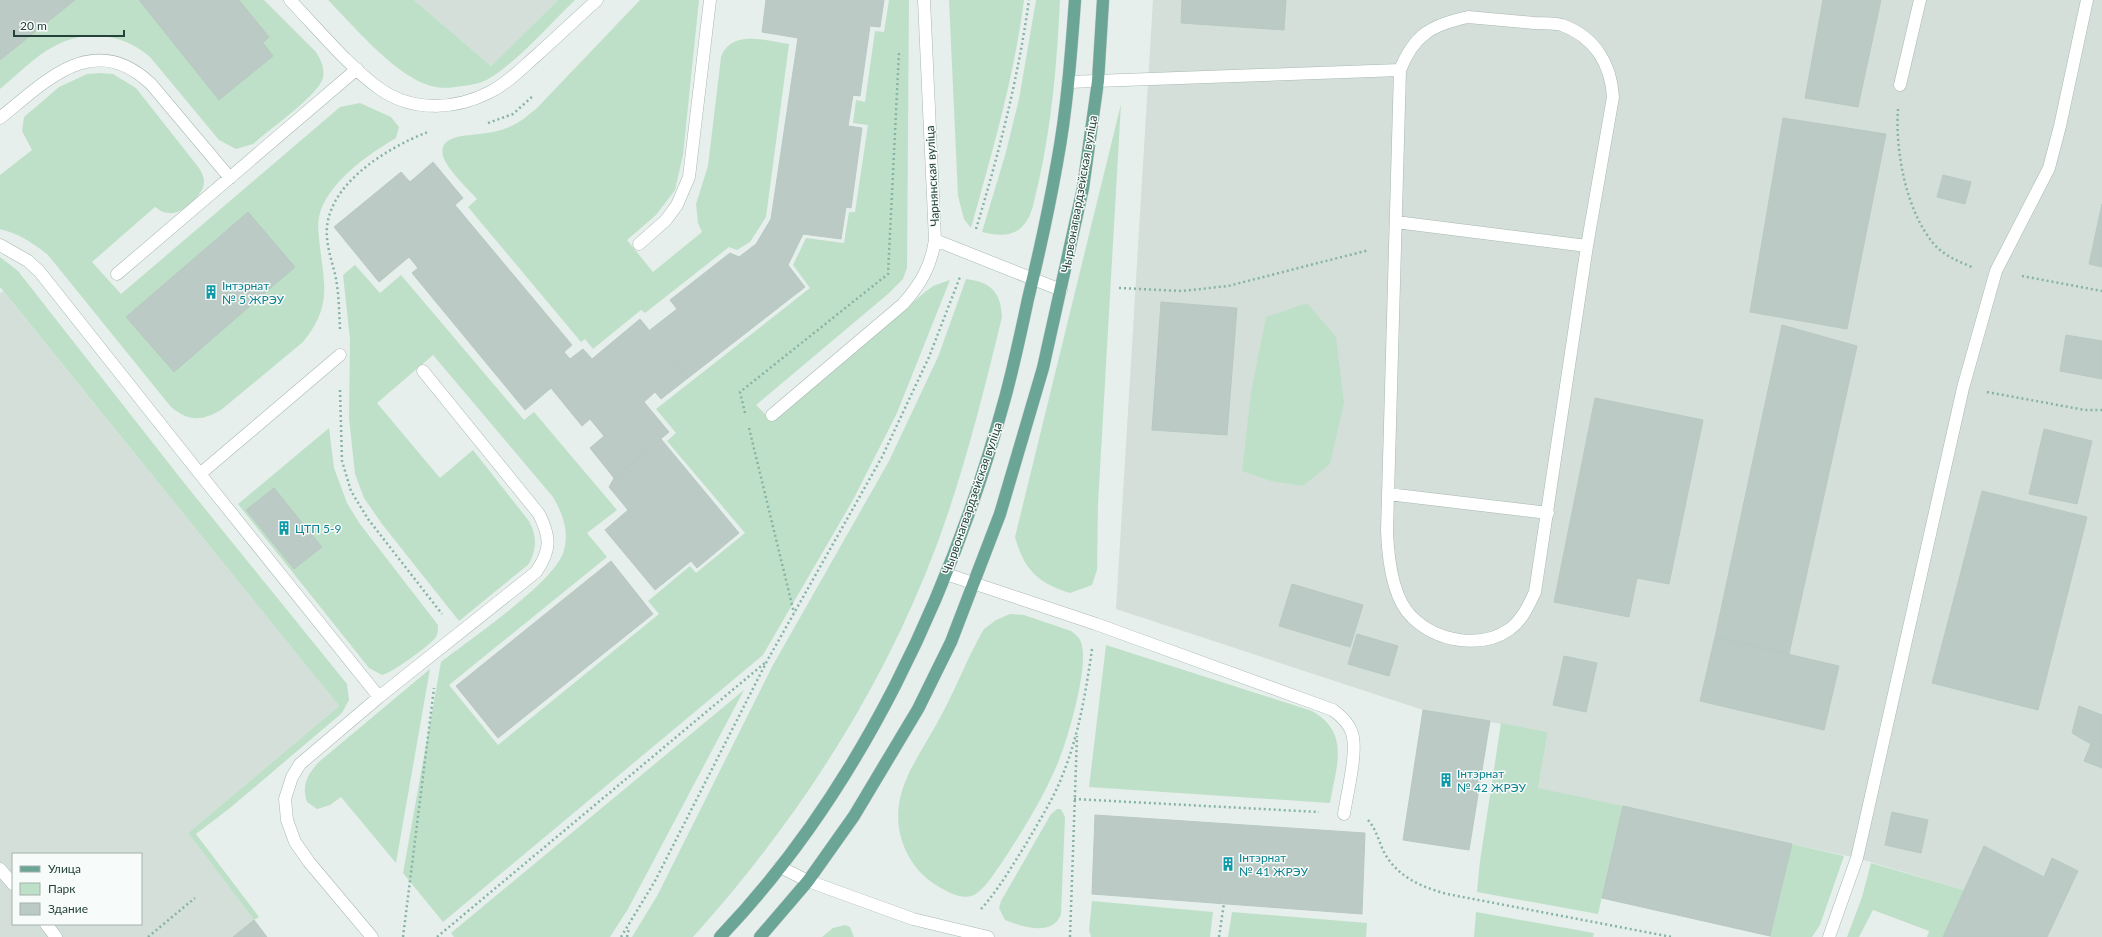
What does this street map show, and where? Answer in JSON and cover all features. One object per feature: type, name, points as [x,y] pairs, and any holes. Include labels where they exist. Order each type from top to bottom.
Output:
[{"type":"main road","name":"Чырвонагвардзейская вуліца","points":[[720,937],[780,867],[825,805],[865,740],[906,665],[946,574],[968,513],[1005,399],[1033,278],[1057,163],[1068,82],[1075,0]]},
{"type":"main road","name":"Чырвонагвардзейская вуліца","points":[[760,937],[808,881],[854,816],[918,709],[951,642],[975,584],[1000,514],[1025,432],[1043,368],[1061,290],[1083,188],[1098,81],[1103,0]]},
{"type":"street","points":[[290,0],[357,69],[380,90],[401,100],[423,106],[445,106],[467,101],[490,92],[509,80],[597,0]]},
{"type":"street","points":[[639,244],[666,220],[677,205],[689,177],[710,0]]},
{"type":"street","name":"Чарнянская вуліца","points":[[924,0],[935,240],[1061,290]]},
{"type":"street","points":[[1900,85],[1920,0]]},
{"type":"street","points":[[1829,937],[1857,858],[1963,388],[1996,271],[2049,168],[2060,126],[2087,0]]},
{"type":"street","points":[[1468,17],[1561,25],[1578,33],[1594,46],[1605,62],[1612,79],[1613,97],[1587,246],[1535,592],[1526,611],[1510,629],[1489,639],[1464,641],[1437,635],[1411,617],[1396,592],[1388,560],[1388,494],[1400,70],[1407,52],[1419,37],[1432,28],[1451,20],[1468,17]]},
{"type":"street","points":[[0,118],[65,69],[83,61],[103,59],[121,63],[138,72],[151,84],[230,178]]},
{"type":"street","points":[[117,274],[357,69]]},
{"type":"street","points":[[1068,82],[1400,70]]},
{"type":"street","points":[[1396,222],[1587,246]]},
{"type":"street","points":[[772,415],[903,304],[914,292],[929,267],[935,240]]},
{"type":"street","points":[[0,245],[22,256],[39,271],[379,696]]},
{"type":"street","points":[[200,474],[340,355]]},
{"type":"street","points":[[372,937],[309,862],[295,842],[288,820],[285,799],[292,777],[300,764],[379,696],[536,572],[544,560],[549,545],[546,529],[539,514],[423,371]]},
{"type":"street","points":[[1388,494],[1548,513]]},
{"type":"street","points":[[946,574],[1111,629],[1333,710],[1345,720],[1349,726],[1352,733],[1354,746],[1344,814]]},
{"type":"street","points":[[780,867],[808,881],[913,919],[988,937]]},
{"type":"street","points":[[0,869],[12,883]]},
{"type":"street","points":[[47,925],[56,937]]},
{"type":"path","points":[[621,937],[655,881],[767,661],[865,490],[892,437],[929,357],[969,253],[1005,128],[1022,53],[1029,0]]},
{"type":"path","points":[[745,415],[740,392],[888,274],[899,47]]},
{"type":"path","points":[[1900,85],[1897,123],[1898,144],[1909,197],[1921,225],[1934,244],[1951,258],[1972,267],[2102,291]]},
{"type":"path","points":[[487,123],[513,114],[538,91]]},
{"type":"path","points":[[433,131],[412,138],[390,149],[369,165],[342,190],[333,203],[327,220],[327,238],[338,296],[340,355],[340,446],[342,461],[351,491],[368,519],[458,634]]},
{"type":"path","points":[[1119,288],[1182,291],[1228,286],[1395,244]]},
{"type":"path","points":[[1963,388],[2085,410],[2102,410]]},
{"type":"path","points":[[747,423],[794,613]]},
{"type":"path","points":[[961,930],[992,897],[1017,859],[1063,774],[1077,732],[1085,695],[1092,647]]},
{"type":"path","points":[[403,937],[439,649]]},
{"type":"path","points":[[437,937],[767,661]]},
{"type":"path","points":[[1070,937],[1077,732]]},
{"type":"path","points":[[1074,799],[1356,814],[1366,818],[1374,826],[1385,854],[1393,865],[1409,880],[1427,888],[1447,894],[1672,937]]},
{"type":"path","points":[[148,937],[195,898]]},
{"type":"path","points":[[1220,937],[1224,904]]},
{"type":"path","points":[[627,937],[629,925]]},
{"type":"shaded area","points":[[414,0],[558,0],[491,66]]},
{"type":"shaded area","points":[[1153,0],[2102,0],[2102,937],[1943,937],[1964,890],[1857,858],[1792,844],[1770,936],[1602,898],[1538,788],[1548,732],[1423,710],[1116,609]]},
{"type":"shaded area","points":[[3,291],[339,706],[188,833],[267,937],[0,937],[0,293]]},
{"type":"green space","points":[[0,0],[264,0],[316,52],[322,64],[323,78],[313,93],[285,118],[253,144],[236,149],[219,140],[150,57],[128,43],[115,39],[103,36],[90,36],[65,41],[39,56],[0,89]]},
{"type":"green space","points":[[328,0],[414,0],[491,66],[558,0],[575,0],[523,52],[490,78],[473,84],[443,88],[422,83],[407,75],[392,64]]},
{"type":"green space","points":[[640,0],[699,0],[683,155],[675,190],[656,215],[627,240],[653,272],[702,232],[698,223],[696,204],[708,166],[721,57],[726,48],[741,40],[760,39],[789,44],[766,217],[750,242],[737,250],[729,247],[645,313],[641,310],[593,349],[585,339],[581,342],[468,207],[477,199],[448,166],[443,156],[443,149],[449,140],[454,138],[498,131],[524,119],[537,108]]},
{"type":"green space","points":[[889,0],[909,0],[907,268],[903,279],[888,294],[756,405],[773,422],[925,292],[933,286],[950,280],[897,413],[853,500],[763,655],[443,922],[403,873],[441,662],[489,626],[544,580],[563,553],[566,531],[560,510],[553,497],[433,355],[377,403],[440,478],[473,450],[529,521],[535,537],[534,553],[529,564],[459,621],[382,524],[364,498],[355,474],[349,418],[350,339],[343,275],[355,265],[380,293],[401,275],[524,420],[534,412],[617,510],[587,533],[607,557],[449,685],[498,745],[659,614],[648,601],[690,566],[696,573],[745,533],[667,441],[676,433],[656,409],[810,288],[793,265],[806,238],[844,243],[849,212],[855,212],[868,125],[853,123],[856,100],[865,102],[875,31],[884,32]]},
{"type":"green space","points":[[949,0],[1024,0],[1020,29],[1008,87],[971,228],[964,219],[958,196]]},
{"type":"green space","points":[[1036,0],[1060,0],[1053,93],[1047,139],[1038,185],[1029,218],[1022,227],[1013,233],[997,235],[982,232],[1006,152],[1019,99]]},
{"type":"green space","points":[[87,74],[113,74],[136,88],[199,168],[204,180],[200,193],[186,207],[180,211],[169,213],[155,207],[92,262],[121,294],[340,107],[360,103],[391,117],[399,127],[396,138],[373,152],[350,171],[330,193],[323,205],[319,217],[318,228],[324,297],[318,318],[312,330],[303,342],[221,410],[202,418],[184,415],[171,407],[48,255],[25,239],[0,229],[0,175],[32,150],[22,131],[24,117],[59,87]]},
{"type":"green space","points":[[1121,104],[1098,504],[1097,570],[1092,585],[1070,593],[1049,585],[1034,574],[1023,558],[1015,537]]},
{"type":"green space","points":[[0,257],[18,271],[185,484],[347,684],[349,700],[342,713],[230,808],[196,834],[259,917],[254,920],[188,833],[339,706],[0,287]]},
{"type":"green space","points":[[966,279],[975,280],[993,290],[999,301],[1002,317],[972,433],[946,519],[914,600],[890,653],[832,754],[800,802],[731,894],[693,937],[632,937],[657,896],[773,665],[889,461],[938,357]]},
{"type":"green space","points":[[1307,303],[1336,337],[1344,403],[1330,464],[1303,486],[1271,481],[1242,471],[1251,392],[1266,317]]},
{"type":"green space","points":[[329,428],[334,468],[347,503],[360,524],[438,625],[437,636],[432,641],[402,664],[382,675],[369,668],[238,504]]},
{"type":"green space","points":[[1010,614],[1024,615],[1071,631],[1077,636],[1081,642],[1083,653],[1080,685],[1061,754],[1038,803],[1009,852],[987,883],[981,890],[972,896],[963,897],[939,887],[927,879],[917,869],[903,844],[899,826],[898,809],[902,792],[915,761],[953,693],[984,629],[996,620]]},
{"type":"green space","points":[[1106,645],[1312,711],[1324,720],[1332,730],[1336,740],[1338,752],[1337,764],[1330,803],[1089,787]]},
{"type":"green space","points":[[430,669],[396,863],[341,797],[330,805],[317,809],[307,802],[305,796],[305,785],[312,770],[320,761]]},
{"type":"green space","points":[[744,690],[628,909],[610,937],[454,937],[451,933]]},
{"type":"green space","points":[[1501,723],[1548,732],[1538,788],[1623,806],[1598,914],[1477,892],[1480,861]]},
{"type":"green space","points":[[1057,809],[1061,809],[1065,817],[1061,914],[1057,921],[1051,926],[1045,928],[1029,927],[1005,920],[999,908],[1001,901],[1051,814]]},
{"type":"green space","points":[[1792,844],[1844,856],[1820,925],[1812,937],[1770,937]]},
{"type":"green space","points":[[1871,863],[1964,890],[1943,937],[1927,937],[1929,931],[1873,910],[1859,937],[1847,937],[1862,897]]},
{"type":"green space","points":[[1092,901],[1213,912],[1210,937],[1091,937],[1089,930]]},
{"type":"green space","points":[[1232,912],[1367,923],[1366,937],[1228,937]]},
{"type":"green space","points":[[1476,912],[1594,933],[1593,937],[1474,937]]},
{"type":"green space","points":[[845,925],[850,927],[854,937],[822,937],[833,928]]},
{"type":"building","points":[[0,0],[75,0],[0,60]]},
{"type":"building","points":[[139,0],[239,0],[269,37],[263,43],[273,56],[219,100]]},
{"type":"building","points":[[766,0],[884,0],[880,27],[870,26],[860,96],[853,95],[848,126],[862,128],[851,208],[846,207],[841,239],[803,234],[788,265],[805,287],[688,378],[650,330],[677,309],[670,300],[730,253],[739,257],[756,244],[771,219],[798,38],[762,32]]},
{"type":"building","points":[[1182,0],[1286,0],[1284,30],[1181,23]]},
{"type":"building","points":[[1823,0],[1881,0],[1858,107],[1805,98]]},
{"type":"building","points":[[1783,118],[1886,134],[1847,329],[1750,312]]},
{"type":"building","points":[[433,162],[463,198],[455,205],[572,345],[564,352],[570,359],[583,349],[592,359],[640,319],[688,378],[661,399],[655,392],[644,402],[669,432],[614,478],[590,448],[604,436],[590,419],[582,426],[551,388],[525,410],[412,273],[418,268],[409,257],[379,282],[334,227],[401,172],[410,182]]},
{"type":"building","points":[[1943,175],[1971,182],[1965,204],[1937,197]]},
{"type":"building","points":[[2102,204],[2102,267],[2089,264]]},
{"type":"building","name":"Інтэрнат № 5 ЖРЭУ","points":[[248,212],[295,267],[174,372],[126,317]]},
{"type":"building","points":[[1161,302],[1237,308],[1227,435],[1152,430]]},
{"type":"building","points":[[1782,325],[1857,346],[1789,654],[1715,637]]},
{"type":"building","points":[[2066,335],[2102,341],[2102,379],[2060,371]]},
{"type":"building","points":[[1595,398],[1703,420],[1669,584],[1637,578],[1629,617],[1554,602]]},
{"type":"building","points":[[2044,429],[2092,441],[2077,504],[2029,494]]},
{"type":"building","points":[[661,439],[739,533],[697,568],[691,561],[655,590],[605,530],[628,510],[609,487],[614,478]]},
{"type":"building","name":"ЦТП 5-9","points":[[274,488],[322,547],[294,569],[246,510]]},
{"type":"building","points":[[1982,491],[2087,517],[2038,710],[1932,683]]},
{"type":"building","points":[[611,561],[653,614],[498,738],[456,686]]},
{"type":"building","points":[[1292,584],[1363,605],[1350,647],[1279,626]]},
{"type":"building","points":[[1357,634],[1398,646],[1389,676],[1348,664]]},
{"type":"building","points":[[1715,637],[1839,666],[1824,730],[1700,701]]},
{"type":"building","points":[[1564,656],[1597,663],[1586,712],[1553,705]]},
{"type":"building","points":[[2079,706],[2102,715],[2102,768],[2084,761],[2091,744],[2072,733]]},
{"type":"building","name":"Інтэрнат № 42 ЖРЭУ","points":[[1423,710],[1490,721],[1469,850],[1403,840]]},
{"type":"building","points":[[1623,806],[1792,844],[1770,936],[1602,898]]},
{"type":"building","points":[[1892,812],[1928,820],[1921,853],[1885,845]]},
{"type":"building","name":"Інтэрнат № 41 ЖРЭУ","points":[[1095,815],[1365,833],[1362,914],[1092,894]]},
{"type":"building","points":[[1984,846],[2044,877],[2052,858],[2078,871],[2047,937],[1943,937]]},
{"type":"building","points":[[254,920],[267,937],[233,937]]},
{"type":"place","name":"Інтэрнат № 5 ЖРЭУ","points":[[211,292]]},
{"type":"place","name":"ЦТП 5-9","points":[[284,528]]},
{"type":"place","name":"Інтэрнат № 42 ЖРЭУ","points":[[1446,780]]},
{"type":"place","name":"Інтэрнат № 41 ЖРЭУ","points":[[1228,864]]}]
